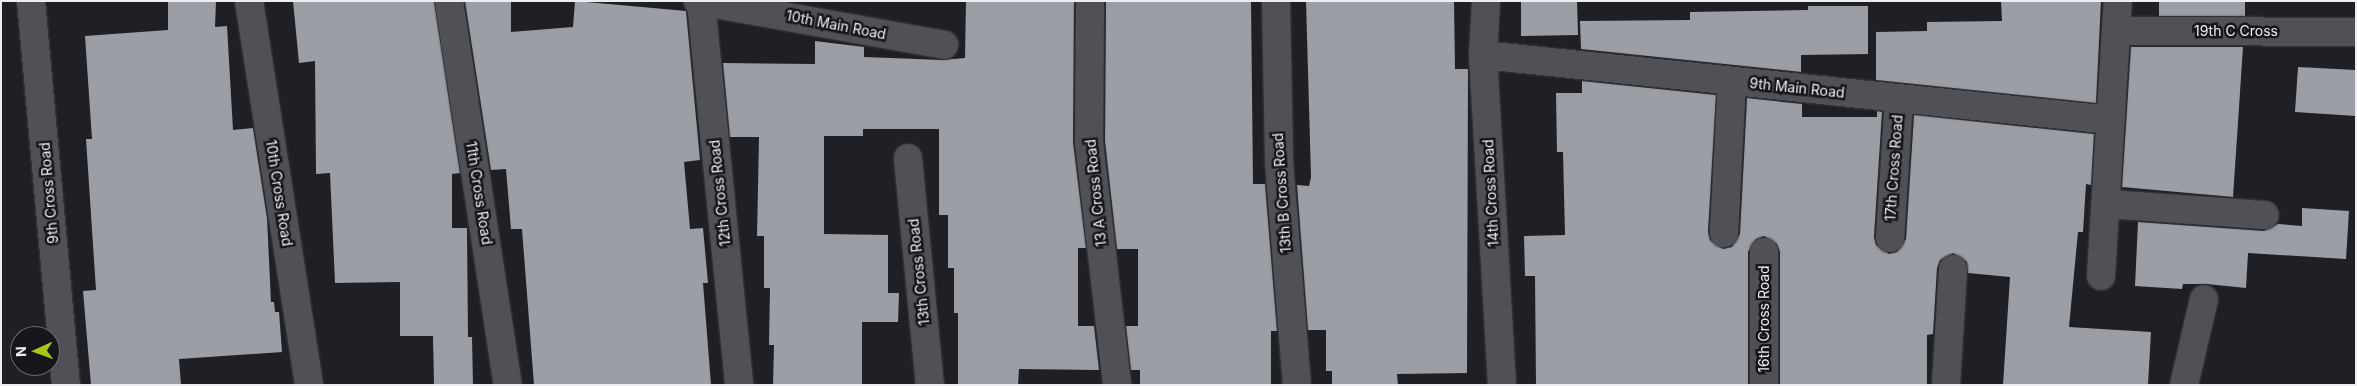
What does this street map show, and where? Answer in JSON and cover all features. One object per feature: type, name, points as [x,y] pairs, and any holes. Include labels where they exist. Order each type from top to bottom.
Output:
[{"type":"street","name":"9th Cross Road","points":[[31,1],[66,385]]},
{"type":"street","name":"10th Cross Road","points":[[249,1],[310,385]]},
{"type":"street","name":"11th Cross Road","points":[[448,1],[508,385]]},
{"type":"street","name":"13 A Cross Road","points":[[1090,1],[1089,142],[1117,385]]},
{"type":"street","name":"13th B Cross Road","points":[[1276,1],[1279,162],[1297,385]]},
{"type":"street","name":"14th Cross Road","points":[[1486,1],[1483,55],[1502,385]]},
{"type":"street","points":[[2101,276],[2107,204],[2118,1]]},
{"type":"street","name":"10th Main Road","points":[[713,2],[944,45]]},
{"type":"street","name":"12th Cross Road","points":[[713,2],[738,385]]},
{"type":"street","name":"19th C Cross","points":[[2116,31],[2356,32]]},
{"type":"street","name":"9th Main Road","points":[[1483,55],[2112,120]]},
{"type":"street","points":[[1724,233],[1732,81]]},
{"type":"street","name":"17th Cross Road","points":[[1890,238],[1899,98]]},
{"type":"street","name":"13th Cross Road","points":[[908,158],[930,385]]},
{"type":"street","points":[[2107,204],[2265,216]]},
{"type":"street","name":"16th Cross Road","points":[[1764,252],[1764,385]]},
{"type":"street","points":[[1946,385],[1953,269]]},
{"type":"street","points":[[2184,385],[2204,299]]},
{"type":"building","points":[[168,1],[216,1],[215,27],[227,26],[233,130],[253,128],[267,218],[271,302],[274,302],[275,312],[279,312],[282,352],[179,359],[181,385],[91,385],[83,291],[96,290],[86,139],[92,139],[85,36],[168,30]]},
{"type":"building","points":[[293,1],[434,1],[460,173],[452,174],[452,228],[467,228],[468,337],[472,337],[473,385],[434,385],[433,336],[400,336],[400,282],[335,283],[330,173],[316,174],[315,61],[299,63]]},
{"type":"building","points":[[465,1],[511,1],[511,32],[573,27],[575,1],[686,11],[700,160],[684,162],[690,229],[703,228],[708,283],[703,283],[711,385],[534,385],[522,229],[511,229],[506,169],[491,170]]},
{"type":"building","points":[[966,1],[1074,1],[1073,142],[1086,248],[1078,248],[1078,326],[1094,326],[1099,370],[1019,369],[1018,385],[958,385],[958,313],[954,313],[954,268],[948,268],[948,215],[939,215],[939,129],[863,129],[863,136],[824,136],[824,234],[888,235],[888,293],[899,293],[898,322],[862,322],[862,385],[773,385],[774,345],[769,345],[770,288],[764,288],[764,236],[757,236],[759,137],[730,137],[723,63],[815,64],[815,41],[864,47],[864,57],[942,60],[965,58]]},
{"type":"building","points":[[1106,1],[1251,1],[1253,184],[1265,184],[1277,331],[1271,331],[1271,385],[1140,385],[1140,370],[1131,370],[1126,326],[1138,326],[1138,249],[1117,249],[1105,141]]},
{"type":"building","points":[[1306,1],[1454,1],[1455,69],[1468,69],[1467,373],[1397,374],[1398,385],[1332,385],[1332,371],[1326,371],[1326,330],[1308,330],[1297,185],[1309,186],[1311,177]]},
{"type":"building","points":[[1521,1],[1577,1],[1578,35],[1521,36]]},
{"type":"building","points":[[2001,1],[2101,1],[2096,103],[1876,80],[1876,32],[1927,31],[1927,22],[2002,21]]},
{"type":"building","points":[[2159,1],[2245,1],[2245,16],[2159,16]]},
{"type":"building","points":[[1808,6],[1868,6],[1868,54],[1801,55],[1801,72],[1581,49],[1580,21],[1690,20],[1690,12],[1808,10]]},
{"type":"building","points":[[2131,47],[2243,47],[2233,197],[2122,187]]},
{"type":"building","points":[[2298,67],[2356,70],[2356,116],[2295,112]]},
{"type":"building","points":[[1582,81],[1716,95],[1708,232],[1710,240],[1723,249],[1732,247],[1740,234],[1747,98],[1802,104],[1802,117],[1877,117],[1877,111],[1882,112],[1874,237],[1876,245],[1889,254],[1897,252],[1906,239],[1914,115],[2094,134],[2091,185],[2086,184],[2083,232],[2078,232],[2069,327],[2151,332],[2148,385],[2003,385],[2010,277],[1968,273],[1967,262],[1953,253],[1940,260],[1937,268],[1933,334],[1927,335],[1927,385],[1780,385],[1780,252],[1777,244],[1764,236],[1756,239],[1748,252],[1748,385],[1536,385],[1535,276],[1525,276],[1524,236],[1565,235],[1563,152],[1557,152],[1556,93],[1582,93]]},
{"type":"building","points":[[2302,208],[2349,211],[2346,259],[2248,253],[2246,288],[2207,284],[2183,284],[2182,289],[2135,286],[2138,222],[2264,231],[2278,224],[2302,226]]}]
